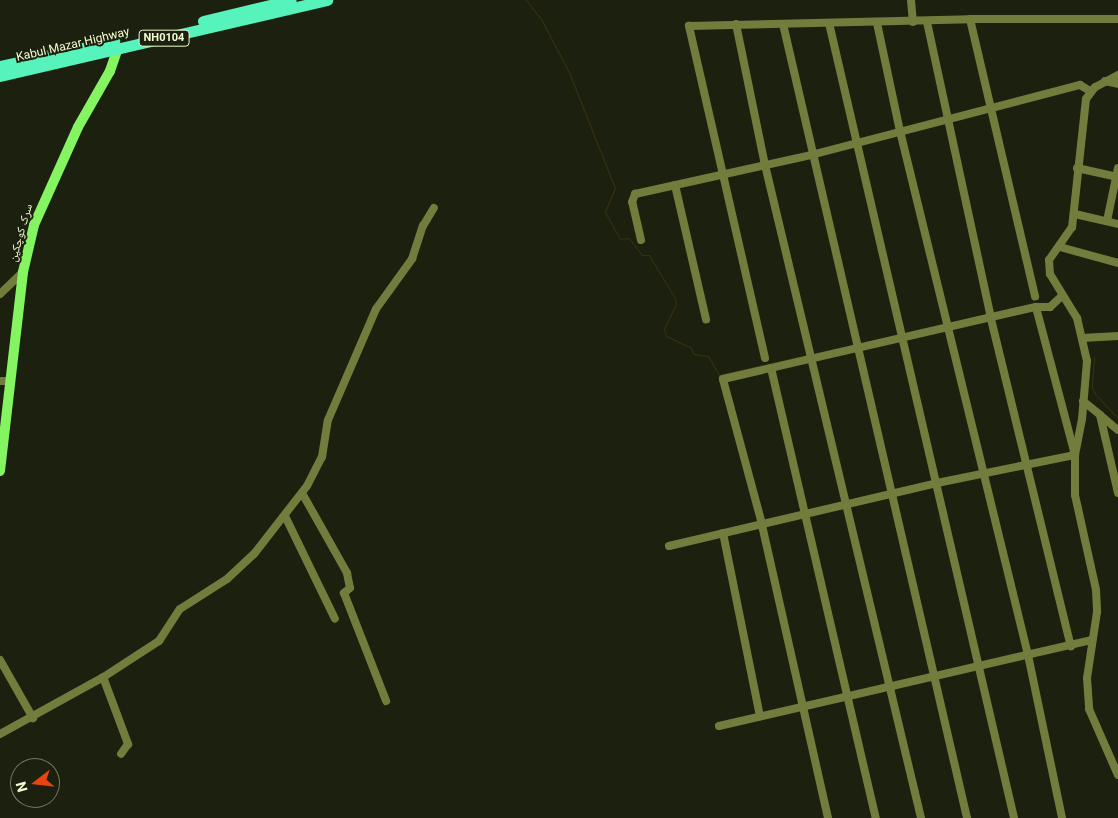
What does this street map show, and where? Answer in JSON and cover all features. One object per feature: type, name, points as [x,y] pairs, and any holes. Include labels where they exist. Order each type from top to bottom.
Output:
[{"type":"highway","name":"Kabul Mazar Highway","points":[[0,66],[291,0]]},
{"type":"highway","name":"Kabul Mazar Highway","points":[[0,76],[328,0]]},
{"type":"main road","name":"سرک کوچکین","points":[[0,471],[4,381],[22,272],[34,225],[47,192],[78,127],[110,71],[118,48]]},
{"type":"street","points":[[911,0],[913,22]]},
{"type":"street","points":[[765,358],[689,26],[927,22],[970,19],[1118,19]]},
{"type":"street","points":[[970,19],[1035,296]]},
{"type":"street","points":[[877,22],[900,131],[1028,655],[1062,818]]},
{"type":"street","points":[[927,22],[991,319],[1071,646]]},
{"type":"street","points":[[829,23],[981,666],[1014,818]]},
{"type":"street","points":[[736,24],[765,165],[813,358],[921,818]]},
{"type":"street","points":[[783,24],[811,155],[968,818]]},
{"type":"street","points":[[1118,75],[1090,91],[1086,100],[1072,227],[1060,247],[1049,260],[1050,274],[1057,301],[1077,318],[1087,361],[1075,455],[1075,495],[1096,590],[1097,612],[1087,678],[1089,710],[1118,775]]},
{"type":"street","points":[[1106,81],[1118,84]]},
{"type":"street","points":[[642,240],[632,198],[635,194],[811,155],[1080,85],[1090,91]]},
{"type":"street","points":[[1077,168],[1117,174],[1107,221]]},
{"type":"street","points":[[675,185],[706,319]]},
{"type":"street","points":[[0,734],[33,718],[103,677],[159,641],[180,609],[227,579],[254,554],[302,493],[322,457],[328,420],[376,309],[412,259],[423,226],[434,208]]},
{"type":"street","points":[[1074,214],[1118,224]]},
{"type":"street","points":[[1060,247],[1118,263]]},
{"type":"street","points":[[0,294],[22,272]]},
{"type":"street","points":[[828,818],[805,708],[762,524],[723,379],[947,327],[991,319],[1057,301]]},
{"type":"street","points":[[1036,307],[1075,455]]},
{"type":"street","points":[[1082,338],[1118,336]]},
{"type":"street","points":[[771,368],[803,514],[876,818]]},
{"type":"street","points":[[1083,401],[1118,430]]},
{"type":"street","points":[[1100,415],[1118,494]]},
{"type":"street","points":[[669,546],[937,483],[1075,455]]},
{"type":"street","points":[[302,493],[347,573],[350,588],[344,593],[386,701]]},
{"type":"street","points":[[285,516],[335,619]]},
{"type":"street","points":[[723,533],[760,716]]},
{"type":"street","points":[[719,726],[805,708],[1092,640]]},
{"type":"street","points":[[0,660],[33,718]]},
{"type":"street","points":[[103,677],[128,744],[121,754]]},
{"type":"waterway","points":[[526,0],[541,19],[569,72],[615,188],[605,212],[620,239],[629,238],[642,255],[649,255],[675,298],[676,304],[664,329],[666,336],[690,347],[694,354],[708,356],[719,375],[806,355]]},
{"type":"waterway","points":[[1094,357],[1092,387],[1095,394],[1118,418]]}]
